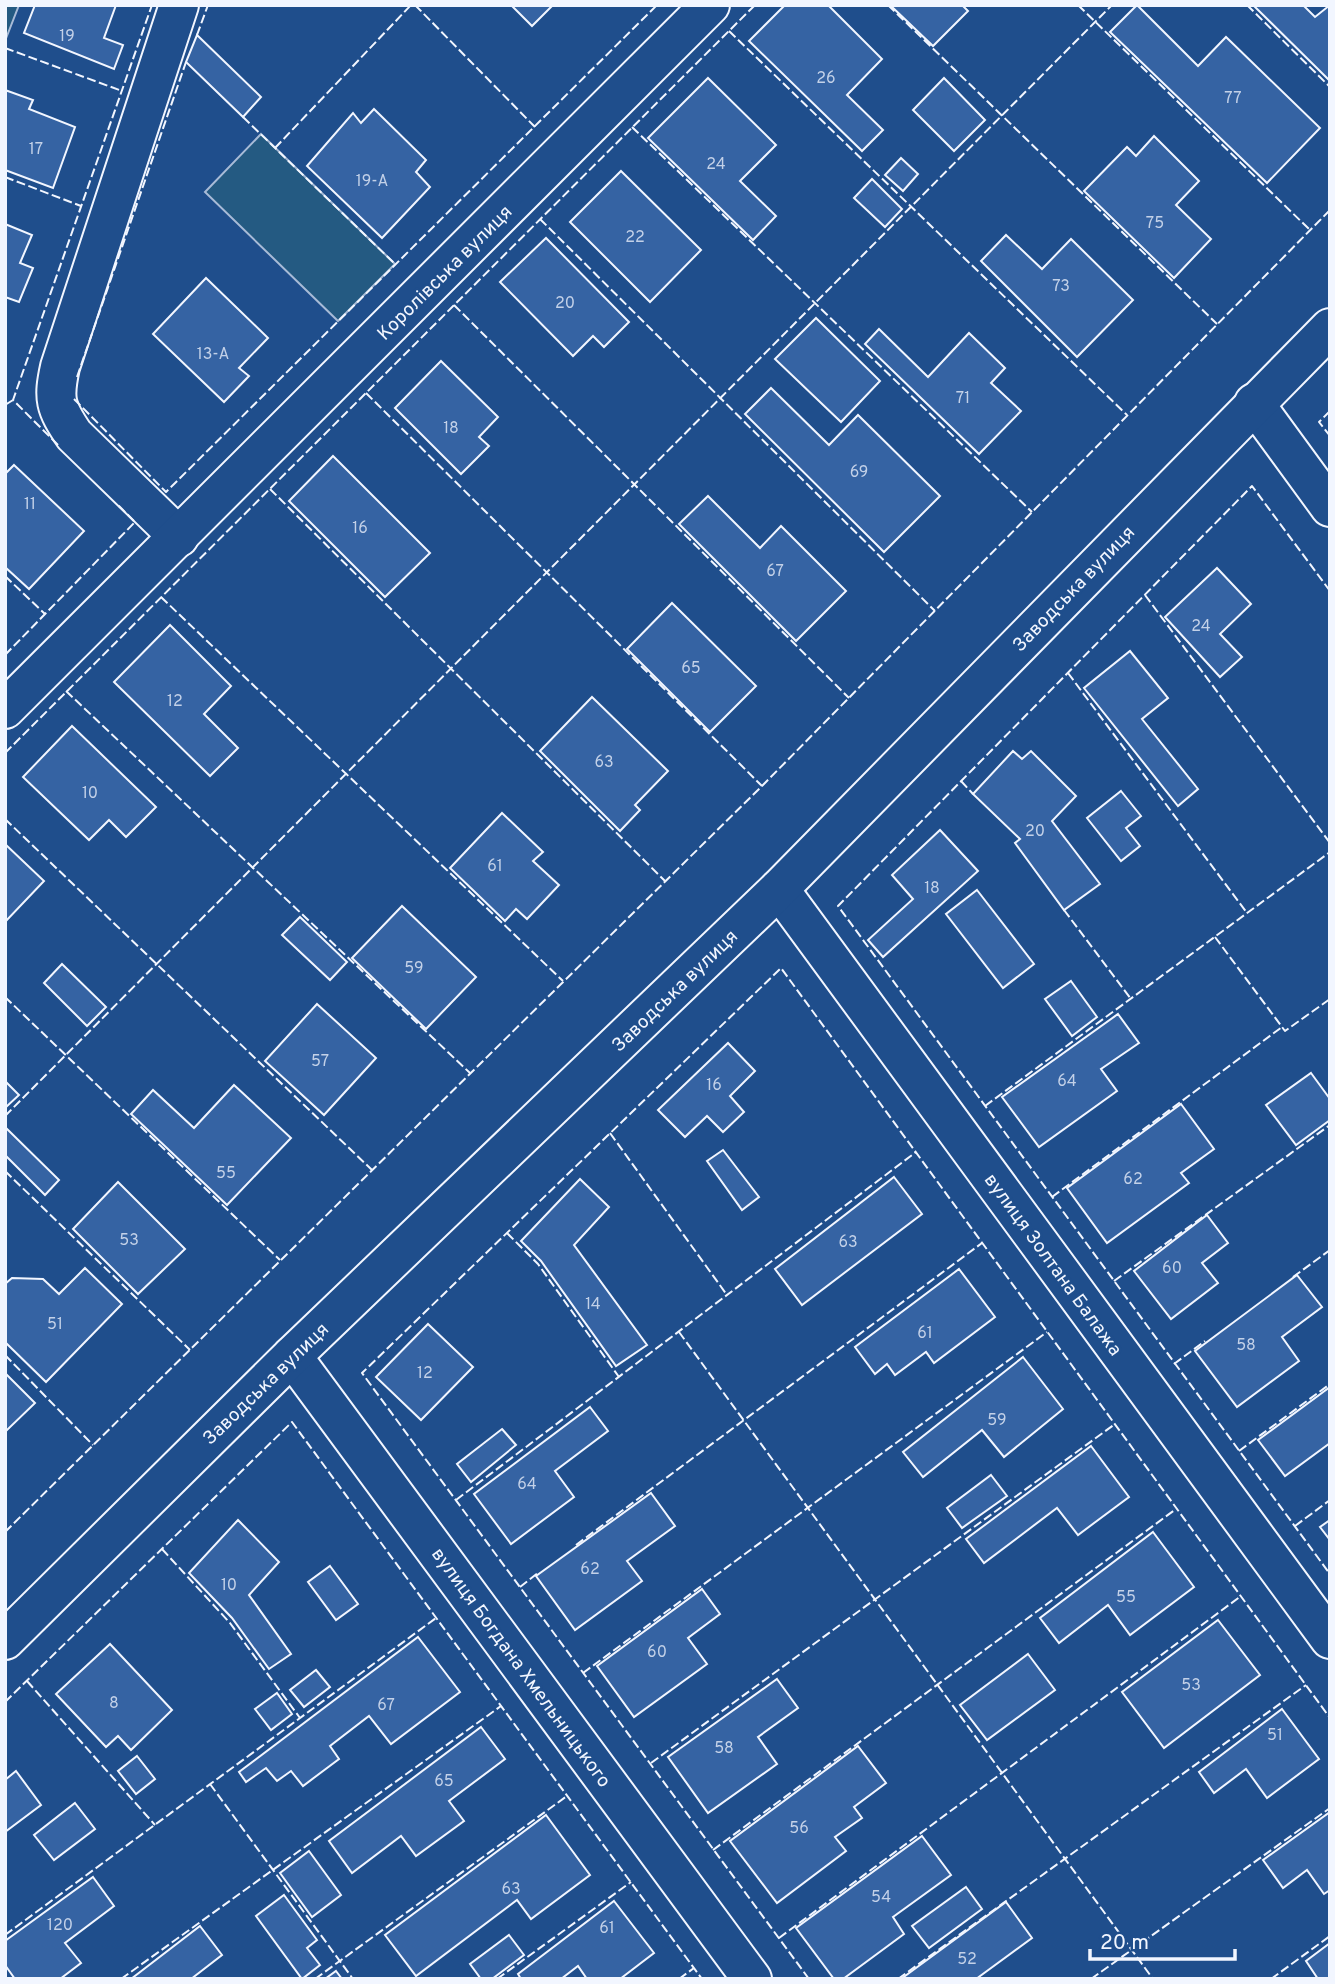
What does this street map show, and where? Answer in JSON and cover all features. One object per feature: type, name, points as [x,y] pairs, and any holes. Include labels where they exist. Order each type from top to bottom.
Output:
[{"type":"street","points":[[179,5],[60,367],[54,394],[63,419],[74,435],[179,537]]},
{"type":"street","name":"Королівська вулиця","points":[[5,709],[708,6]]},
{"type":"street","name":"Заводська вулиця","points":[[5,1640],[292,1356],[779,889],[1330,328]]},
{"type":"street","points":[[1254,403],[1330,507]]},
{"type":"street","name":"вулиця Золтана Балажа","points":[[779,889],[1330,1639]]},
{"type":"street","name":"вулиця Богдана Хмельницького","points":[[292,1356],[752,1979]]},
{"type":"shaded area","points":[[5,5],[19,5],[5,41]]},
{"type":"shaded area","points":[[261,134],[395,264],[338,321],[205,192]]},
{"type":"building","points":[[35,5],[116,5],[104,38],[123,45],[114,69],[24,33]]},
{"type":"building","points":[[511,5],[553,5],[532,26]]},
{"type":"building","points":[[785,5],[828,5],[882,59],[847,95],[883,130],[862,151],[749,41]]},
{"type":"building","points":[[890,5],[962,5],[968,11],[933,46]]},
{"type":"building","points":[[1137,5],[1198,66],[1226,37],[1320,128],[1267,183],[1110,32]]},
{"type":"building","points":[[1253,5],[1303,5],[1315,17],[1330,5],[1330,81]]},
{"type":"building","points":[[197,35],[261,97],[243,117],[186,62]]},
{"type":"building","points":[[708,78],[776,145],[740,181],[776,216],[753,240],[648,138]]},
{"type":"building","points":[[944,78],[985,120],[954,151],[913,110]]},
{"type":"building","points":[[5,90],[33,100],[29,109],[75,127],[53,188],[5,170]]},
{"type":"building","points":[[374,109],[426,160],[416,172],[430,187],[382,238],[307,166],[353,113],[361,123]]},
{"type":"building","points":[[1154,136],[1199,181],[1176,205],[1211,239],[1174,278],[1084,191],[1127,147],[1136,156]]},
{"type":"building","points":[[901,158],[918,174],[903,191],[885,175]]},
{"type":"building","points":[[621,171],[701,250],[650,302],[570,222]]},
{"type":"building","points":[[872,179],[902,209],[885,227],[854,198]]},
{"type":"building","points":[[5,224],[32,235],[20,263],[33,268],[19,302],[5,297]]},
{"type":"building","points":[[1006,235],[1042,269],[1071,239],[1133,300],[1077,357],[981,261]]},
{"type":"building","points":[[546,238],[629,322],[604,347],[593,336],[573,356],[500,282]]},
{"type":"building","points":[[206,278],[268,338],[239,368],[249,376],[224,402],[153,334]]},
{"type":"building","points":[[816,318],[880,381],[841,422],[775,359]]},
{"type":"building","points":[[879,329],[928,377],[969,333],[1005,368],[991,383],[1021,411],[979,454],[865,344]]},
{"type":"building","points":[[441,361],[498,417],[479,437],[489,446],[461,474],[395,408]]},
{"type":"building","points":[[771,388],[829,445],[858,415],[940,496],[884,552],[745,414]]},
{"type":"building","points":[[333,456],[430,553],[385,597],[289,501]]},
{"type":"building","points":[[14,465],[84,531],[29,589],[5,567],[5,474]]},
{"type":"building","points":[[708,496],[760,548],[781,526],[846,591],[796,641],[679,524]]},
{"type":"building","points":[[1217,568],[1251,604],[1220,634],[1242,657],[1220,677],[1165,617]]},
{"type":"building","points":[[672,603],[756,686],[710,732],[627,649]]},
{"type":"building","points":[[170,625],[231,686],[204,714],[238,748],[210,776],[114,682]]},
{"type":"building","points":[[1130,651],[1168,698],[1142,719],[1198,789],[1178,806],[1084,688]]},
{"type":"building","points":[[592,697],[668,771],[635,805],[640,810],[620,831],[540,751]]},
{"type":"building","points":[[72,726],[156,807],[126,837],[109,820],[89,840],[23,777]]},
{"type":"building","points":[[1013,751],[1022,759],[1031,751],[1076,796],[1052,821],[1100,884],[1064,910],[1015,843],[1020,839],[973,794]]},
{"type":"building","points":[[1121,791],[1141,816],[1126,828],[1140,846],[1121,861],[1087,818]]},
{"type":"building","points":[[502,813],[543,852],[533,861],[559,885],[527,919],[516,909],[505,921],[450,868]]},
{"type":"building","points":[[940,830],[978,871],[883,957],[868,940],[913,899],[892,875]]},
{"type":"building","points":[[5,844],[44,881],[5,922]]},
{"type":"building","points":[[977,890],[1034,964],[1003,988],[946,914]]},
{"type":"building","points":[[402,906],[476,977],[426,1029],[352,958]]},
{"type":"building","points":[[300,917],[347,962],[330,980],[282,935]]},
{"type":"building","points":[[62,964],[106,1007],[87,1026],[44,983]]},
{"type":"building","points":[[1071,981],[1097,1017],[1072,1036],[1045,999]]},
{"type":"building","points":[[317,1004],[376,1058],[324,1115],[265,1061]]},
{"type":"building","points":[[1118,1014],[1139,1043],[1101,1069],[1117,1091],[1039,1147],[1002,1097]]},
{"type":"building","points":[[728,1043],[755,1071],[730,1096],[744,1112],[723,1132],[707,1116],[685,1137],[658,1110]]},
{"type":"building","points":[[1311,1073],[1330,1099],[1330,1120],[1296,1145],[1266,1105]]},
{"type":"building","points":[[5,1081],[19,1095],[5,1108]]},
{"type":"building","points":[[234,1085],[291,1138],[227,1205],[131,1114],[153,1090],[194,1128]]},
{"type":"building","points":[[1181,1104],[1214,1149],[1181,1173],[1189,1183],[1107,1243],[1067,1188]]},
{"type":"building","points":[[5,1127],[59,1180],[45,1195],[5,1155]]},
{"type":"building","points":[[723,1150],[759,1197],[742,1210],[707,1161]]},
{"type":"building","points":[[894,1177],[922,1214],[802,1305],[775,1269]]},
{"type":"building","points":[[580,1179],[609,1207],[574,1245],[647,1345],[616,1366],[541,1261],[521,1241]]},
{"type":"building","points":[[118,1182],[185,1249],[138,1294],[73,1229]]},
{"type":"building","points":[[1207,1215],[1228,1243],[1202,1263],[1218,1283],[1171,1319],[1134,1271]]},
{"type":"building","points":[[85,1268],[122,1304],[46,1382],[5,1342],[5,1284],[12,1278],[43,1279],[59,1294]]},
{"type":"building","points":[[959,1269],[995,1317],[934,1363],[926,1352],[895,1375],[887,1364],[875,1374],[855,1347]]},
{"type":"building","points":[[1297,1275],[1322,1307],[1282,1337],[1299,1361],[1237,1407],[1195,1351]]},
{"type":"building","points":[[428,1324],[473,1367],[421,1420],[376,1377]]},
{"type":"building","points":[[1023,1357],[1063,1409],[1004,1457],[982,1430],[923,1477],[903,1452]]},
{"type":"building","points":[[5,1373],[35,1403],[5,1432]]},
{"type":"building","points":[[1330,1387],[1330,1443],[1285,1476],[1258,1440]]},
{"type":"building","points":[[590,1407],[608,1431],[555,1471],[574,1497],[511,1544],[474,1494]]},
{"type":"building","points":[[502,1429],[516,1445],[471,1482],[457,1464]]},
{"type":"building","points":[[1091,1446],[1129,1497],[1078,1535],[1057,1508],[984,1563],[966,1539]]},
{"type":"building","points":[[991,1475],[1007,1496],[962,1528],[947,1508]]},
{"type":"building","points":[[651,1493],[675,1526],[627,1561],[642,1581],[575,1630],[536,1576]]},
{"type":"building","points":[[238,1520],[279,1562],[249,1595],[291,1654],[269,1669],[232,1618],[189,1573]]},
{"type":"building","points":[[1330,1520],[1330,1540],[1320,1527]]},
{"type":"building","points":[[1153,1532],[1194,1587],[1130,1635],[1108,1605],[1059,1643],[1040,1618]]},
{"type":"building","points":[[330,1566],[358,1604],[336,1620],[308,1582]]},
{"type":"building","points":[[702,1589],[720,1614],[688,1638],[707,1664],[634,1717],[597,1666]]},
{"type":"building","points":[[1218,1620],[1260,1675],[1164,1748],[1122,1692]]},
{"type":"building","points":[[418,1637],[460,1692],[391,1744],[369,1716],[330,1746],[339,1759],[303,1786],[291,1771],[277,1781],[266,1768],[246,1782],[239,1772]]},
{"type":"building","points":[[110,1644],[172,1710],[131,1750],[118,1736],[106,1747],[56,1694]]},
{"type":"building","points":[[1028,1654],[1055,1690],[987,1740],[960,1705]]},
{"type":"building","points":[[316,1670],[330,1687],[304,1707],[290,1690]]},
{"type":"building","points":[[777,1679],[798,1708],[758,1737],[777,1764],[708,1813],[668,1757]]},
{"type":"building","points":[[277,1693],[292,1714],[271,1730],[255,1709]]},
{"type":"building","points":[[1282,1709],[1319,1759],[1267,1798],[1246,1769],[1214,1793],[1199,1772]]},
{"type":"building","points":[[481,1727],[505,1759],[449,1801],[464,1821],[416,1856],[401,1836],[352,1873],[329,1841]]},
{"type":"building","points":[[858,1746],[886,1783],[854,1807],[862,1818],[835,1837],[846,1851],[777,1903],[730,1841]]},
{"type":"building","points":[[137,1756],[155,1779],[136,1794],[118,1771]]},
{"type":"building","points":[[16,1771],[41,1805],[5,1832],[5,1780]]},
{"type":"building","points":[[75,1803],[95,1829],[54,1860],[34,1835]]},
{"type":"building","points":[[1330,1812],[1330,1890],[1324,1894],[1307,1870],[1283,1888],[1263,1860]]},
{"type":"building","points":[[546,1815],[590,1875],[531,1919],[517,1900],[416,1976],[385,1935]]},
{"type":"building","points":[[922,1836],[951,1875],[893,1917],[904,1934],[843,1979],[834,1979],[796,1928]]},
{"type":"building","points":[[309,1851],[341,1895],[312,1917],[280,1873]]},
{"type":"building","points":[[93,1877],[114,1906],[65,1943],[81,1963],[60,1979],[15,1979],[5,1965],[5,1941]]},
{"type":"building","points":[[966,1887],[982,1909],[929,1948],[912,1926]]},
{"type":"building","points":[[284,1895],[317,1940],[307,1948],[320,1965],[302,1979],[256,1916]]},
{"type":"building","points":[[614,1901],[654,1953],[620,1979],[587,1979],[578,1966],[561,1979],[521,1979],[518,1974]]},
{"type":"building","points":[[1006,1902],[1032,1938],[976,1979],[901,1979]]},
{"type":"building","points":[[200,1926],[222,1955],[191,1979],[131,1979]]},
{"type":"building","points":[[509,1935],[524,1955],[492,1979],[481,1979],[470,1964]]},
{"type":"building","points":[[1330,1943],[1330,1979],[1318,1979],[1306,1961]]},
{"type":"building","points":[[336,1971],[342,1979],[325,1979]]},
{"type":"fence","points":[[58,445],[13,400],[152,5]]},
{"type":"fence","points":[[197,35],[208,5]]},
{"type":"fence","points":[[275,148],[411,5]]},
{"type":"fence","points":[[415,5],[535,127]]},
{"type":"fence","points":[[74,399],[166,492],[657,5]]},
{"type":"fence","points":[[5,753],[755,5]]},
{"type":"fence","points":[[888,5],[1217,324]]},
{"type":"fence","points":[[1078,5],[1310,230]]},
{"type":"fence","points":[[5,1116],[1112,5]]},
{"type":"fence","points":[[1247,5],[1330,87]]},
{"type":"fence","points":[[729,31],[1127,415]]},
{"type":"fence","points":[[5,48],[122,91]]},
{"type":"fence","points":[[77,377],[186,62]]},
{"type":"fence","points":[[243,117],[395,264]]},
{"type":"fence","points":[[632,127],[1032,512]]},
{"type":"fence","points":[[5,177],[81,206]]},
{"type":"fence","points":[[5,1532],[762,786],[1330,210]]},
{"type":"fence","points":[[540,219],[935,611]]},
{"type":"fence","points":[[454,305],[849,698]]},
{"type":"fence","points":[[366,393],[762,786]]},
{"type":"fence","points":[[5,405],[13,400]]},
{"type":"fence","points":[[1330,411],[1319,422],[1330,436]]},
{"type":"fence","points":[[1330,591],[1252,486],[838,906],[1330,1574]]},
{"type":"fence","points":[[270,489],[665,881]]},
{"type":"fence","points":[[5,655],[135,522],[117,504]]},
{"type":"fence","points":[[5,576],[45,614]]},
{"type":"fence","points":[[1145,595],[1330,843]]},
{"type":"fence","points":[[161,597],[563,981]]},
{"type":"fence","points":[[1068,673],[1247,913]]},
{"type":"fence","points":[[66,691],[470,1073]]},
{"type":"fence","points":[[961,781],[973,794]]},
{"type":"fence","points":[[5,819],[372,1170]]},
{"type":"fence","points":[[985,1106],[1330,852]]},
{"type":"fence","points":[[1064,910],[1131,999]]},
{"type":"fence","points":[[1215,937],[1285,1031],[1330,999]]},
{"type":"fence","points":[[809,1979],[362,1373],[781,968],[1330,1718]]},
{"type":"fence","points":[[5,997],[280,1260]]},
{"type":"fence","points":[[1052,1197],[1282,1027]]},
{"type":"fence","points":[[1114,1281],[1330,1125]]},
{"type":"fence","points":[[610,1133],[727,1295]]},
{"type":"fence","points":[[456,1500],[916,1152]]},
{"type":"fence","points":[[5,1171],[190,1350]]},
{"type":"fence","points":[[507,1233],[538,1264],[619,1377]]},
{"type":"fence","points":[[576,1545],[982,1243]]},
{"type":"fence","points":[[1293,1277],[1330,1250]]},
{"type":"fence","points":[[679,1332],[1153,1979]]},
{"type":"fence","points":[[583,1673],[1047,1332]]},
{"type":"fence","points":[[1174,1364],[1205,1341]]},
{"type":"fence","points":[[5,1355],[93,1445]]},
{"type":"fence","points":[[1239,1451],[1330,1384]]},
{"type":"fence","points":[[5,1702],[292,1422],[702,1979]]},
{"type":"fence","points":[[651,1763],[1115,1424]]},
{"type":"fence","points":[[1295,1526],[1330,1500]]},
{"type":"fence","points":[[713,1850],[1176,1509]]},
{"type":"fence","points":[[162,1549],[230,1623],[300,1718]]},
{"type":"fence","points":[[520,1587],[539,1572]]},
{"type":"fence","points":[[779,1938],[1241,1596]]},
{"type":"fence","points":[[5,1935],[436,1618]]},
{"type":"fence","points":[[27,1681],[155,1825]]},
{"type":"fence","points":[[898,1979],[1306,1685]]},
{"type":"fence","points":[[121,1979],[501,1706]]},
{"type":"fence","points":[[210,1784],[353,1979]]},
{"type":"fence","points":[[315,1979],[567,1796]]},
{"type":"fence","points":[[1091,1979],[1330,1808]]},
{"type":"fence","points":[[497,1979],[631,1882]]},
{"type":"fence","points":[[1271,1979],[1330,1936]]},
{"type":"fence","points":[[679,1979],[694,1968]]}]
